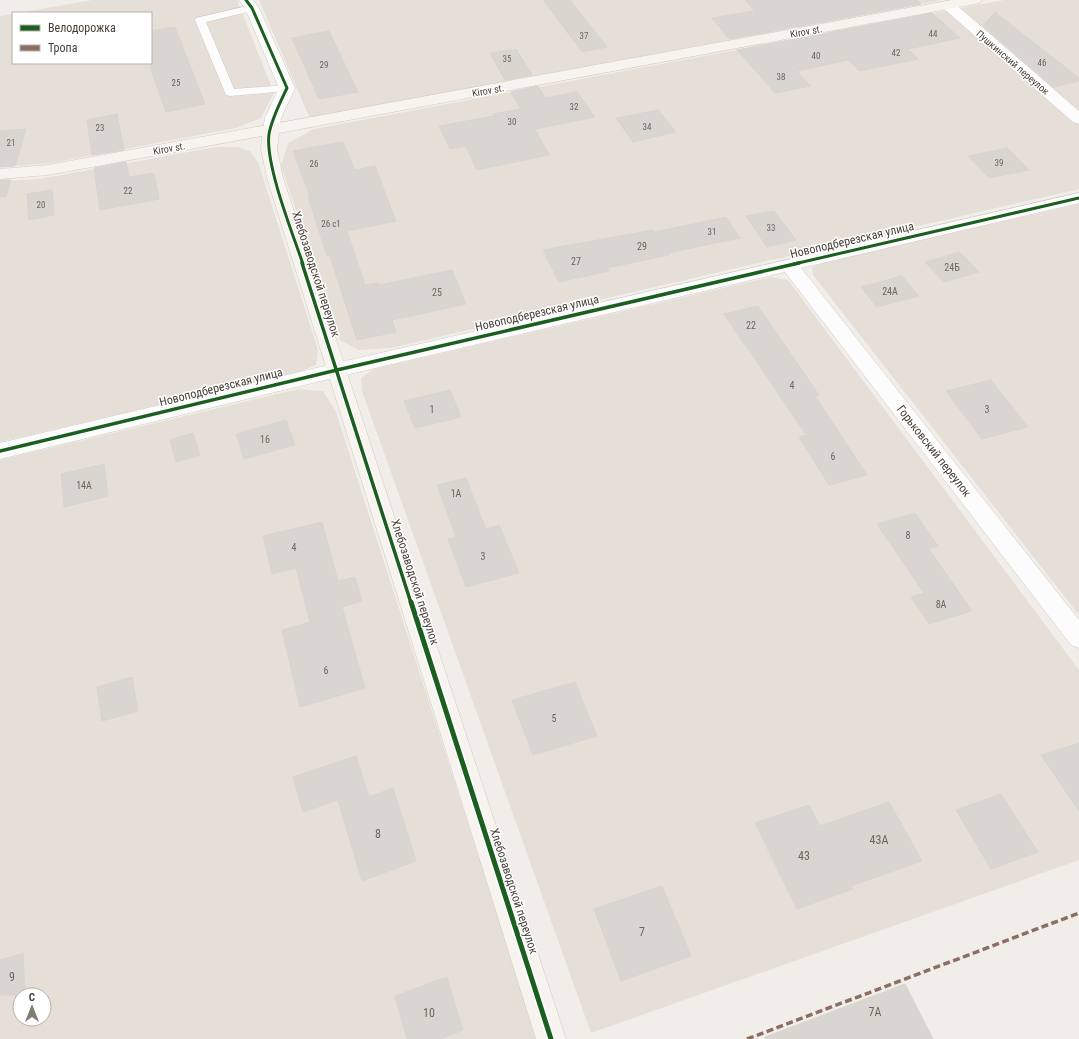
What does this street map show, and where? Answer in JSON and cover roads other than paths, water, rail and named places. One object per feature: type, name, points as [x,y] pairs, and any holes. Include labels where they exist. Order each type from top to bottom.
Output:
[{"type":"main road","name":"Kirov st.","points":[[0,174],[48,170],[975,0]]},
{"type":"main road","name":"Хлебозаводской переулок","points":[[271,130],[269,149],[275,178],[551,1039]]},
{"type":"street","points":[[249,4],[287,88],[273,118],[271,130]]},
{"type":"street","name":"Пушкинский переулок","points":[[948,5],[1079,119]]},
{"type":"street","name":"Новоподберезская улица","points":[[0,451],[337,370],[1079,198]]},
{"type":"street","name":"Горьковский переулок","points":[[789,265],[1079,638]]},
{"type":"lane","points":[[249,4],[200,20],[230,93],[287,88]]}]
